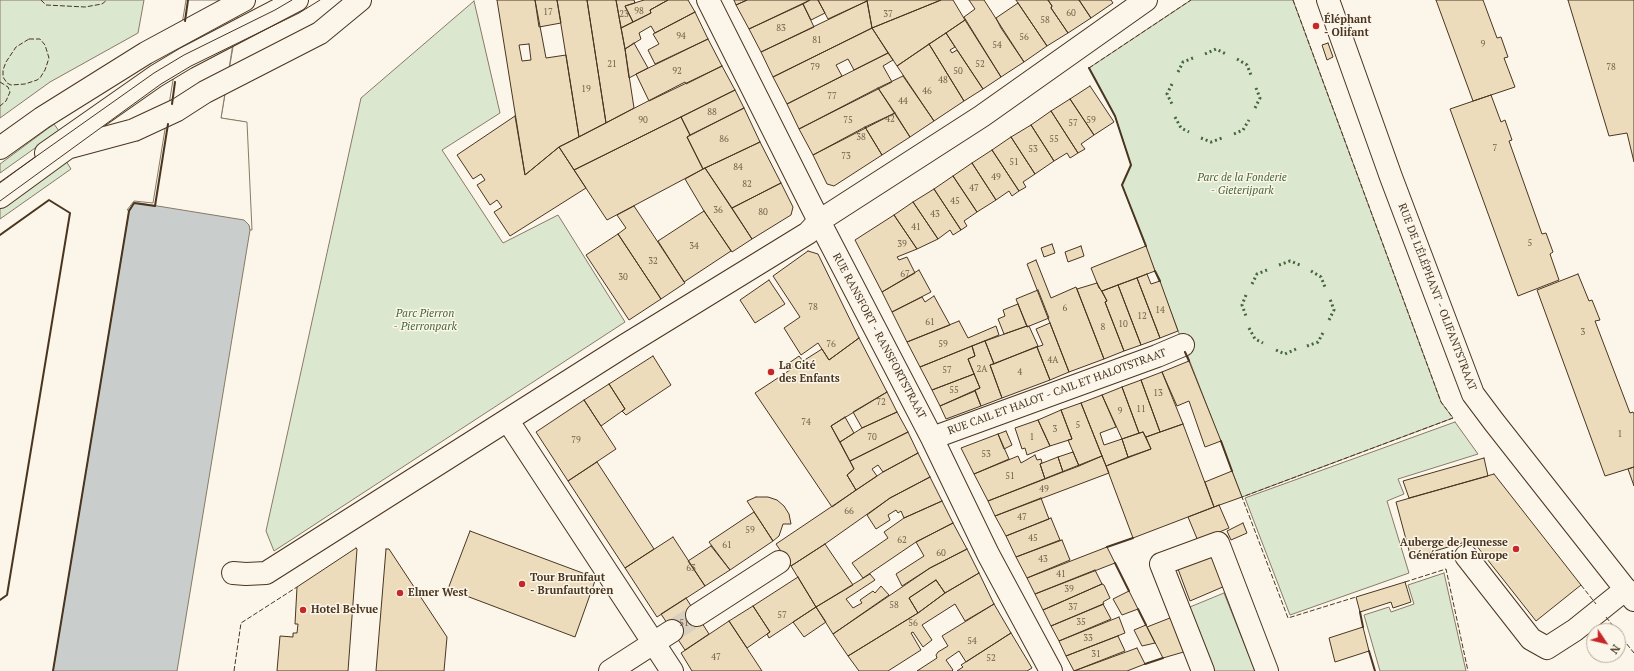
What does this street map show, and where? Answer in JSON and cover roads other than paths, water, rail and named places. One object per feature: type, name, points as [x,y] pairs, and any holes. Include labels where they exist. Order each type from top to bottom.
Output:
[{"type":"street","points":[[0,186],[141,85],[234,37],[297,0]]},
{"type":"street","points":[[234,37],[298,10],[314,0]]},
{"type":"street","points":[[67,148],[134,130],[177,110],[227,80],[320,33],[360,0]]},
{"type":"street","name":"RUE RANSFORT - RANSFORTSTRAAT","points":[[708,0],[819,221],[932,438],[988,554],[1051,671]]},
{"type":"street","points":[[233,573],[266,573],[508,421],[624,346],[808,233],[819,221],[982,116],[1146,0]]},
{"type":"street","name":"RUE DE L'ÉLÉPHANT - OLIFANTSTRAAT","points":[[1328,0],[1391,177],[1474,394],[1494,422],[1630,594]]},
{"type":"street","points":[[0,148],[42,118],[146,53],[242,1]]},
{"type":"street","points":[[0,197],[168,72]]},
{"type":"street","name":"RUE CAIL ET HALOT - CAIL ET HALOTSTRAAT","points":[[932,438],[1183,345]]},
{"type":"street","points":[[508,421],[672,671]]},
{"type":"street","points":[[1203,671],[1161,564],[1218,543],[1267,671]]},
{"type":"street","points":[[1466,556],[1531,639],[1547,648],[1630,594]]},
{"type":"street","points":[[696,615],[778,562]]},
{"type":"street","points":[[610,671],[672,631]]},
{"type":"tunnel","points":[[672,631],[697,615]]},
{"type":"tram line","points":[[0,182],[154,73],[184,55],[292,0]]},
{"type":"tram line","points":[[0,201],[161,84],[191,66],[299,13],[320,0]]},
{"type":"place","name":"Éléphant - Olifant","points":[[1316,26]]},
{"type":"place","name":"La Cité des Enfants","points":[[771,372]]},
{"type":"place","name":"Auberge de Jeunesse Génération Europe","points":[[1516,549]]},
{"type":"place","name":"Tour Brunfaut - Brunfauttoren","points":[[522,584]]},
{"type":"place","name":"Elmer West","points":[[400,593]]},
{"type":"place","name":"Hotel Belvue","points":[[303,610]]},
{"type":"park label","name":"Parc de la Fonderie - Gieterijpark","points":[[1242,184]]},
{"type":"park label","name":"Parc Pierron - Pierronpark","points":[[425,320]]}]
